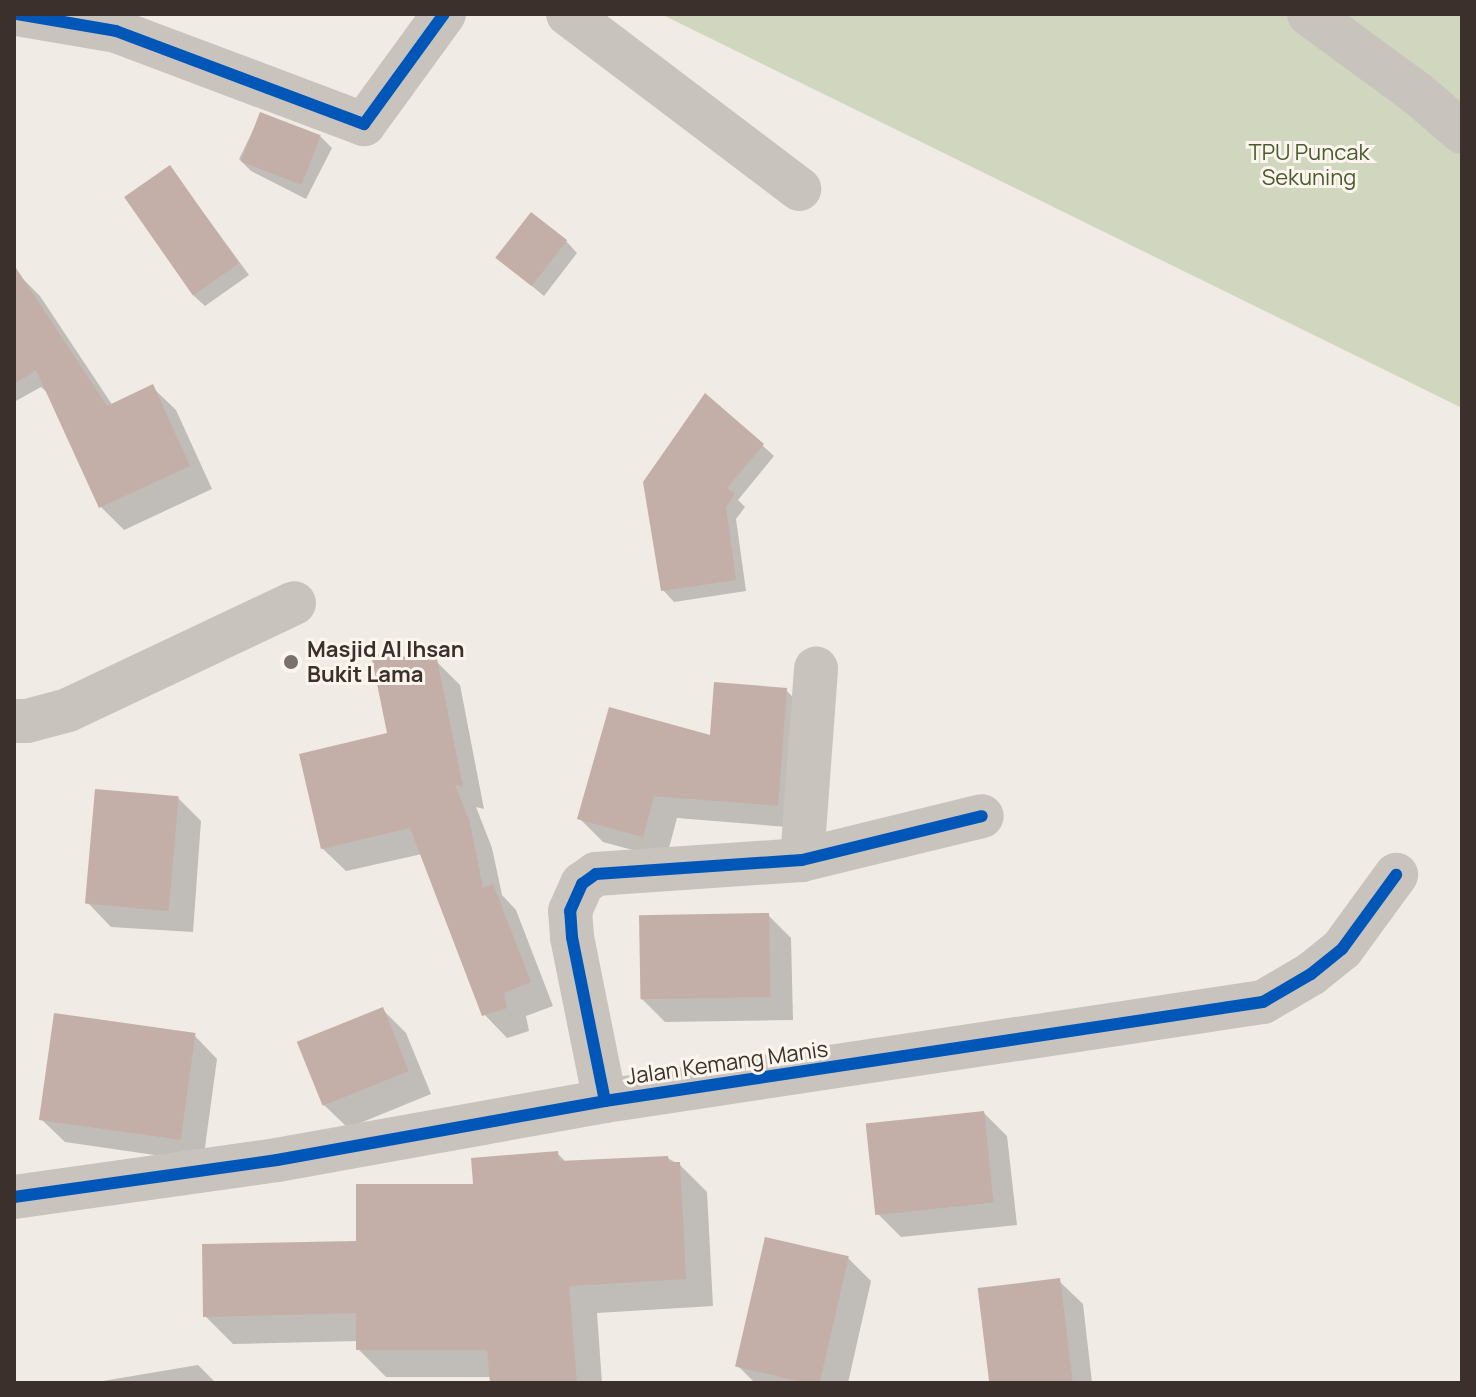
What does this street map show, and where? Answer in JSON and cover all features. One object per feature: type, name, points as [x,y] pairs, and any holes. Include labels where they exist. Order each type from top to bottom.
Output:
[{"type":"street","points":[[17,14],[122,23],[364,124],[444,14]]},
{"type":"street","points":[[568,14],[799,189]]},
{"type":"street","points":[[1309,14],[1418,94],[1462,132]]},
{"type":"street","points":[[14,721],[27,721],[68,710],[294,603]]},
{"type":"street","points":[[802,860],[816,669]]},
{"type":"street","points":[[605,1101],[572,937],[570,911],[582,884],[596,874],[802,860],[982,816]]},
{"type":"street","name":"Jalan Kemang Manis","points":[[14,1197],[277,1160],[605,1101],[1263,1002],[1311,974],[1342,949],[1396,875]]},
{"type":"green space","name":"TPU Puncak Sekuning","points":[[661,14],[1462,14],[1462,408]]},
{"type":"building","points":[[260,112],[321,135],[302,185],[241,161]]},
{"type":"building","points":[[170,165],[239,263],[193,295],[124,197]]},
{"type":"building","points":[[531,212],[567,240],[532,286],[495,258]]},
{"type":"building","points":[[14,265],[107,406],[153,384],[190,466],[99,508],[36,370],[14,384]]},
{"type":"building","points":[[705,393],[764,444],[727,488],[735,494],[726,507],[736,580],[661,591],[643,482]]},
{"type":"building","points":[[371,654],[437,659],[463,787],[455,785],[470,823],[483,888],[493,884],[531,982],[504,993],[507,1008],[482,1016],[410,828],[321,849],[299,754],[387,733]]},
{"type":"building","points":[[714,682],[787,688],[778,806],[654,796],[643,837],[577,819],[609,707],[710,735]]},
{"type":"building","points":[[95,789],[179,796],[169,911],[85,904]]},
{"type":"building","points":[[769,913],[770,997],[640,999],[639,915]]},
{"type":"building","points":[[383,1007],[409,1071],[323,1106],[297,1042]]},
{"type":"building","points":[[54,1013],[196,1033],[181,1140],[39,1120]]},
{"type":"building","points":[[984,1111],[994,1202],[875,1215],[866,1123]]},
{"type":"building","points":[[558,1151],[559,1161],[668,1156],[669,1162],[680,1162],[686,1279],[569,1286],[577,1383],[490,1383],[487,1350],[356,1350],[356,1313],[203,1317],[202,1244],[356,1241],[356,1184],[473,1184],[471,1158]]},
{"type":"building","points":[[765,1237],[849,1256],[820,1383],[806,1383],[735,1367]]},
{"type":"building","points":[[1060,1278],[1073,1383],[989,1383],[978,1288]]},
{"type":"cycle path","points":[[17,14],[116,31],[364,124],[444,14]]},
{"type":"cycle path","points":[[605,1101],[572,937],[570,911],[582,884],[596,874],[802,860],[982,816]]},
{"type":"cycle path","points":[[14,1197],[277,1160],[605,1101],[1263,1002],[1311,974],[1342,949],[1396,875]]},
{"type":"place","name":"Masjid Al Ihsan Bukit Lama","points":[[291,662]]}]
